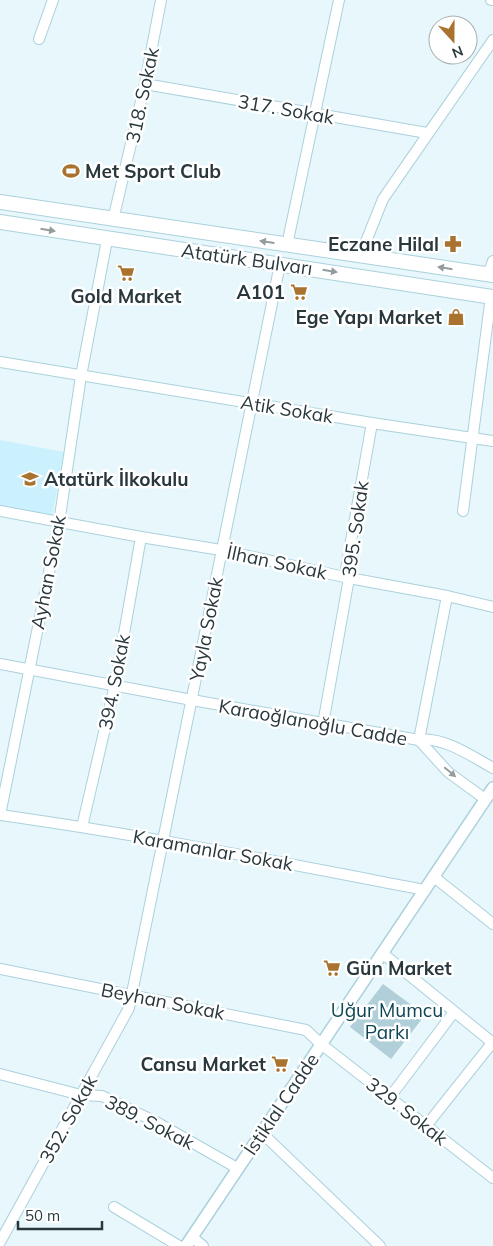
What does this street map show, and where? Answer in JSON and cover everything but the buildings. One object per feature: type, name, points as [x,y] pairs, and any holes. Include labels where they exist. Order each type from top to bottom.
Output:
[{"type":"main road","name":"Atatürk Bulvarı","points":[[0,202],[287,245],[360,254],[490,275]]},
{"type":"main road","name":"Atatürk Bulvarı","points":[[0,222],[108,240],[280,264],[492,297]]},
{"type":"street","points":[[39,40],[54,0]]},
{"type":"street","name":"318. Sokak","points":[[114,220],[145,84],[161,0]]},
{"type":"street","points":[[287,245],[339,0]]},
{"type":"street","points":[[360,254],[383,198],[493,40]]},
{"type":"street","name":"317. Sokak","points":[[145,84],[427,133]]},
{"type":"street","name":"Ayhan Sokak","points":[[0,815],[59,523],[82,376],[108,240]]},
{"type":"street","points":[[490,275],[493,261]]},
{"type":"street","name":"Yayla Sokak","points":[[133,994],[280,264]]},
{"type":"street","points":[[463,511],[492,297]]},
{"type":"street","name":"Atik Sokak","points":[[0,362],[372,423],[493,440]]},
{"type":"street","name":"395. Sokak","points":[[323,724],[349,578],[346,569],[372,423]]},
{"type":"street","name":"İlhan Sokak","points":[[0,511],[59,523],[221,550],[493,607]]},
{"type":"street","name":"394. Sokak","points":[[82,827],[115,685],[141,537]]},
{"type":"street","points":[[419,740],[447,596]]},
{"type":"street","name":"Karaoğlanoğlu Cadde","points":[[0,664],[323,724],[419,740],[430,738],[462,750],[493,768]]},
{"type":"street","name":"Karaoğlanoğlu Cadde","points":[[419,740],[448,772],[491,792]]},
{"type":"street","name":"İstiklal Cadde","points":[[189,1241],[491,792]]},
{"type":"street","name":"Karamanlar Sokak","points":[[0,815],[163,840],[425,890]]},
{"type":"street","points":[[434,877],[493,924]]},
{"type":"street","points":[[382,953],[493,1043],[426,1126]]},
{"type":"street","name":"Beyhan Sokak","points":[[0,970],[133,994],[306,1030],[321,1044]]},
{"type":"street","name":"352. Sokak","points":[[0,1242],[129,1008],[133,994]]},
{"type":"street","points":[[390,1097],[454,1012]]},
{"type":"street","name":"329. Sokak","points":[[321,1044],[426,1126],[491,1173]]},
{"type":"street","name":"389. Sokak","points":[[0,1074],[81,1095],[102,1096],[158,1123],[237,1168]]},
{"type":"street","points":[[262,1133],[380,1246]]},
{"type":"street","points":[[114,1207],[179,1246]]},
{"type":"street","points":[[189,1241],[203,1246]]},
{"type":"shaded area","name":"Atatürk İlkokulu","points":[[0,440],[64,452],[52,517],[0,507]]},
{"type":"green space","name":"Uğur Mumcu Parkı","points":[[383,984],[425,1015],[391,1059],[350,1027]]},
{"type":"place","name":"Met Sport Club","points":[[71,171]]},
{"type":"place","name":"Eczane Hilal","points":[[453,244]]},
{"type":"place","name":"Gold Market","points":[[126,273]]},
{"type":"place","name":"A101","points":[[299,292]]},
{"type":"place","name":"Ege Yapı Market","points":[[456,317]]},
{"type":"place","name":"Atatürk İlkokulu","points":[[30,479]]},
{"type":"place","name":"Gün Market","points":[[332,968]]},
{"type":"place","name":"Cansu Market","points":[[280,1064]]}]
